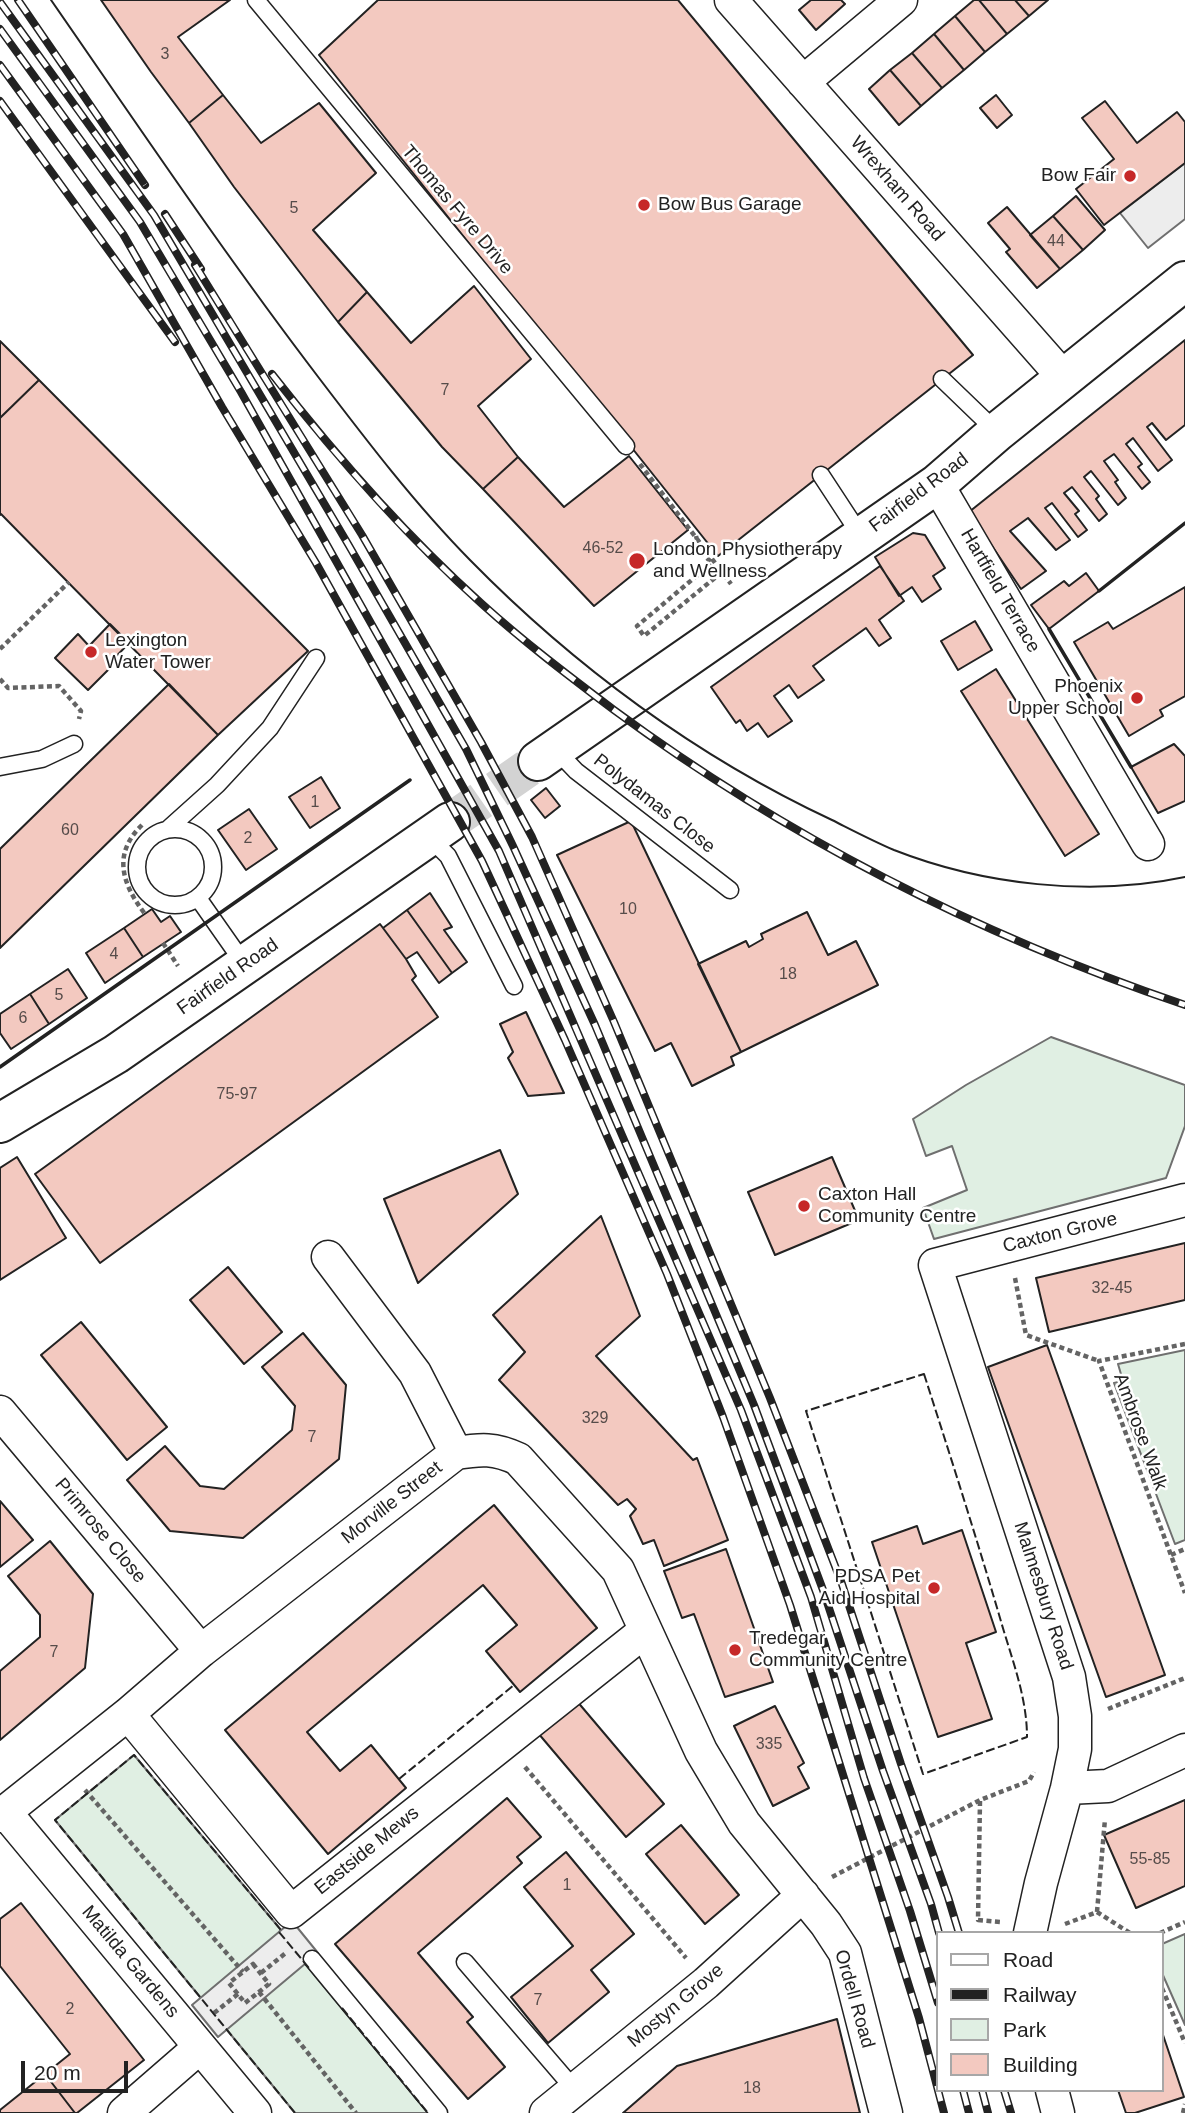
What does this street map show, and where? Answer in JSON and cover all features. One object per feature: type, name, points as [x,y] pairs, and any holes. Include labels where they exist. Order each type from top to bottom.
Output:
[{"type":"main road","name":"Fairfield Road","points":[[547,755],[937,484],[997,432],[1185,281]]},
{"type":"main road","name":"Fairfield Road","points":[[5,1115],[116,1054],[440,829]]},
{"type":"street","name":"Wrexham Road","points":[[731,0],[1064,378]]},
{"type":"street","points":[[803,82],[901,0]]},
{"type":"street","name":"Hartfield Terrace","points":[[937,484],[1147,844]]},
{"type":"street","name":"Caxton Grove","points":[[934,1265],[1185,1200]]},
{"type":"street","points":[[328,1257],[415,1373],[456,1453]]},
{"type":"street","name":"Malmesbury Road","points":[[934,1265],[1069,1678],[1076,1716],[1075,1749],[1067,1788],[1030,1929]]},
{"type":"street","name":"Primrose Close","points":[[0,1412],[201,1651]]},
{"type":"street","name":"Morville Street","points":[[2,1814],[128,1714],[201,1651],[456,1453],[481,1449],[502,1451],[518,1459],[618,1570],[701,1751],[744,1823],[815,1887]]},
{"type":"street","name":"Eastside Mews","points":[[128,1714],[291,1912],[645,1631]]},
{"type":"street","points":[[1067,1788],[1108,1786],[1185,1750]]},
{"type":"street","name":"Matilda Gardens","points":[[2,1814],[255,2113]]},
{"type":"street","name":"Mostyn Grove","points":[[546,2113],[706,1983],[815,1887]]},
{"type":"street","name":"Ordell Road","points":[[815,1887],[826,1924],[845,1953],[886,2113]]},
{"type":"street","points":[[124,2113],[200,2047]]},
{"type":"street","points":[[1053,2092],[1058,2113]]},
{"type":"lane","name":"Thomas Fyre Drive","points":[[256,0],[626,446]]},
{"type":"lane","points":[[942,379],[997,432]]},
{"type":"lane","points":[[821,475],[861,536]]},
{"type":"lane","points":[[168,829],[193,833],[210,850],[212,878],[206,890],[186,904],[163,903],[150,896],[140,882],[136,869],[138,855],[151,837],[168,829],[217,785],[270,728],[316,659]]},
{"type":"lane","points":[[0,767],[42,759],[74,744]]},
{"type":"lane","name":"Polydamas Close","points":[[547,755],[576,771],[730,890]]},
{"type":"lane","points":[[440,829],[448,856],[514,986]]},
{"type":"lane","points":[[198,898],[245,965]]},
{"type":"lane","points":[[312,1959],[439,2113]]},
{"type":"lane","points":[[465,1962],[575,2090]]},
{"type":"path","points":[[626,446],[752,612]]},
{"type":"path","points":[[696,536],[700,551],[712,563],[637,626],[644,636],[722,572]]},
{"type":"path","points":[[0,649],[69,582]]},
{"type":"path","points":[[0,679],[8,688],[59,686],[81,711],[74,744]]},
{"type":"path","points":[[145,914],[133,899],[124,878],[123,856],[133,834],[147,821]]},
{"type":"path","points":[[1009,1246],[1026,1335],[1099,1361]]},
{"type":"path","name":"Ambrose Walk","points":[[1185,1344],[1099,1361],[1185,1593]]},
{"type":"path","points":[[1171,1555],[1185,1549]]},
{"type":"path","points":[[1107,1709],[1185,1678]]},
{"type":"path","points":[[504,1742],[706,1983]]},
{"type":"path","points":[[815,1887],[980,1800],[1029,1781],[1039,1761]]},
{"type":"path","points":[[63,1766],[243,1972]]},
{"type":"path","points":[[1097,1912],[1108,1786]]},
{"type":"path","points":[[980,1800],[978,1920],[1030,1929]]},
{"type":"path","points":[[1063,1924],[1097,1912]]},
{"type":"path","points":[[1097,1912],[1127,1931]]},
{"type":"path","points":[[1164,1931],[1185,1922]]},
{"type":"path","points":[[261,1973],[292,1947]]},
{"type":"path","points":[[253,1964],[261,1973],[269,1984],[244,2003],[229,1983],[253,1964]]},
{"type":"path","points":[[259,1992],[356,2113]]},
{"type":"path","points":[[1164,1993],[1185,2043]]},
{"type":"path","points":[[1183,2113],[1185,2104]]},
{"type":"green space","points":[[1051,1037],[1185,1085],[1185,1126],[1166,1178],[934,1239],[923,1208],[967,1190],[952,1146],[926,1156],[913,1119],[966,1085]]},
{"type":"green space","points":[[1185,1350],[1185,1540],[1175,1544],[1114,1383],[1123,1381],[1118,1364]]},
{"type":"green space","points":[[134,1755],[281,1930],[279,1932],[428,2113],[295,2113],[55,1820]]},
{"type":"green space","points":[[1185,1934],[1185,2025],[1164,1978],[1164,1943]]},
{"type":"shaded area","points":[[1185,163],[1185,219],[1148,248],[1120,213]]},
{"type":"shaded area","points":[[292,1921],[318,1953],[218,2037],[192,2005]]},
{"type":"building","points":[[101,0],[230,0],[178,37],[223,95],[189,123]]},
{"type":"building","name":"Bow Bus Garage","points":[[378,0],[678,0],[973,355],[718,556],[319,55]]},
{"type":"building","points":[[811,0],[841,0],[845,4],[816,30],[799,10]]},
{"type":"building","points":[[974,0],[979,0],[1007,34],[985,52],[955,16]]},
{"type":"building","points":[[979,0],[1015,0],[1029,16],[1007,34]]},
{"type":"building","points":[[1015,0],[1048,0],[1029,16]]},
{"type":"building","points":[[955,16],[985,52],[964,70],[934,34]]},
{"type":"building","points":[[934,34],[964,70],[942,88],[912,53]]},
{"type":"building","points":[[912,53],[942,88],[921,106],[890,70]]},
{"type":"building","points":[[890,70],[921,106],[899,125],[869,89]]},
{"type":"building","points":[[223,95],[261,143],[319,103],[376,173],[313,230],[367,292],[338,322],[234,187],[189,123]]},
{"type":"building","points":[[996,95],[1012,115],[997,128],[980,108]]},
{"type":"building","name":"Bow Fair","points":[[1105,101],[1137,143],[1177,112],[1185,122],[1185,163],[1104,225],[1076,189],[1114,159],[1082,118]]},
{"type":"building","points":[[1076,196],[1105,230],[1083,250],[1053,216]]},
{"type":"building","points":[[1007,207],[1060,269],[1037,288],[1006,252],[1010,249],[988,223]]},
{"type":"building","points":[[1053,216],[1083,250],[1060,269],[1030,235]]},
{"type":"building","points":[[474,286],[531,359],[478,406],[518,457],[483,489],[442,447],[338,322],[367,292],[411,343]]},
{"type":"building","points":[[1185,340],[1185,425],[1166,440],[1152,423],[1147,427],[1172,460],[1158,471],[1133,438],[1126,444],[1142,464],[1138,467],[1150,482],[1142,489],[1114,454],[1104,461],[1118,480],[1115,482],[1126,498],[1118,505],[1091,471],[1084,477],[1099,496],[1096,499],[1107,514],[1099,521],[1072,487],[1064,493],[1079,511],[1075,514],[1087,530],[1078,537],[1052,503],[1045,508],[1070,540],[1056,550],[1028,518],[1010,531],[1046,571],[1021,589],[969,512]]},
{"type":"building","points":[[0,341],[39,380],[0,418]]},
{"type":"building","points":[[39,380],[308,651],[218,735],[0,515],[0,418]]},
{"type":"building","points":[[629,456],[688,530],[594,606],[483,489],[518,457],[564,507]]},
{"type":"building","points":[[913,533],[925,535],[945,568],[933,576],[941,589],[922,602],[912,587],[899,596],[875,557]]},
{"type":"building","points":[[880,566],[904,601],[879,620],[891,638],[879,646],[866,628],[813,666],[824,680],[798,698],[789,685],[774,696],[792,721],[768,737],[758,723],[747,731],[740,720],[736,723],[711,687]]},
{"type":"building","points":[[1086,573],[1099,591],[1049,629],[1031,605],[1064,581],[1069,586]]},
{"type":"building","points":[[1185,587],[1185,696],[1160,710],[1163,716],[1129,736],[1074,642],[1108,622],[1113,629]]},
{"type":"building","points":[[975,621],[992,650],[958,670],[941,641]]},
{"type":"building","name":"Lexington Water Tower","points":[[110,624],[129,643],[108,665],[110,668],[88,690],[55,658],[78,634],[89,646]]},
{"type":"building","points":[[996,669],[1099,834],[1065,856],[961,691]]},
{"type":"building","points":[[169,684],[218,735],[0,948],[0,849]]},
{"type":"building","points":[[1174,744],[1185,756],[1185,801],[1158,813],[1131,767]]},
{"type":"building","points":[[321,777],[340,808],[310,828],[289,797]]},
{"type":"building","points":[[546,788],[560,806],[545,818],[531,800]]},
{"type":"building","points":[[249,809],[277,849],[246,870],[218,830]]},
{"type":"building","points":[[631,821],[741,1052],[731,1057],[734,1065],[692,1086],[671,1043],[655,1051],[557,855]]},
{"type":"building","points":[[430,893],[452,927],[444,930],[467,962],[452,973],[407,910]]},
{"type":"building","points":[[152,909],[161,922],[170,916],[181,932],[143,957],[124,928]]},
{"type":"building","points":[[407,910],[452,973],[439,983],[417,952],[406,959],[383,928]]},
{"type":"building","points":[[807,912],[828,955],[856,941],[878,985],[741,1052],[698,964],[746,941],[749,947],[763,939],[761,934]]},
{"type":"building","points":[[380,924],[406,959],[416,976],[412,980],[438,1017],[100,1263],[35,1174]]},
{"type":"building","points":[[124,928],[143,957],[105,983],[86,953]]},
{"type":"building","points":[[68,969],[87,998],[49,1024],[30,994]]},
{"type":"building","points":[[30,994],[49,1024],[11,1049],[0,1033],[0,1014]]},
{"type":"building","points":[[526,1012],[564,1093],[528,1096],[508,1058],[513,1052],[500,1024]]},
{"type":"building","points":[[500,1150],[518,1194],[418,1283],[384,1199]]},
{"type":"building","points":[[17,1157],[66,1238],[0,1280],[0,1168]]},
{"type":"building","name":"Caxton Hall Community Centre","points":[[832,1157],[859,1220],[775,1255],[748,1192]]},
{"type":"building","points":[[601,1216],[640,1316],[596,1356],[693,1460],[697,1458],[728,1540],[664,1566],[654,1540],[643,1544],[630,1516],[636,1509],[627,1499],[618,1505],[499,1380],[525,1352],[493,1315]]},
{"type":"building","points":[[1185,1243],[1185,1300],[1049,1332],[1036,1278]]},
{"type":"building","points":[[228,1267],[282,1332],[244,1364],[190,1300]]},
{"type":"building","points":[[81,1322],[167,1427],[127,1460],[41,1355]]},
{"type":"building","points":[[303,1333],[346,1385],[339,1459],[243,1538],[170,1531],[127,1480],[165,1446],[200,1486],[224,1489],[292,1430],[295,1406],[262,1367]]},
{"type":"building","points":[[1047,1345],[1165,1675],[1106,1697],[988,1367]]},
{"type":"building","points":[[0,1501],[33,1540],[0,1567]]},
{"type":"building","points":[[494,1505],[597,1628],[520,1692],[486,1651],[517,1625],[483,1585],[307,1732],[340,1771],[371,1745],[406,1788],[328,1854],[225,1730]]},
{"type":"building","name":"PDSA Pet Aid Hospital","points":[[917,1526],[923,1544],[962,1530],[996,1632],[966,1643],[992,1719],[938,1737],[872,1542]]},
{"type":"building","points":[[50,1541],[93,1594],[85,1668],[0,1740],[0,1671],[40,1637],[40,1615],[8,1576]]},
{"type":"building","name":"Tredegar Community Centre","points":[[726,1549],[773,1682],[725,1697],[694,1614],[682,1618],[664,1571]]},
{"type":"building","points":[[576,1700],[664,1804],[626,1837],[538,1733]]},
{"type":"building","points":[[775,1706],[804,1763],[798,1767],[809,1788],[773,1806],[734,1726]]},
{"type":"building","points":[[507,1798],[541,1837],[517,1857],[522,1863],[418,1953],[473,2017],[467,2022],[505,2067],[468,2099],[335,1944]]},
{"type":"building","points":[[1185,1800],[1185,1886],[1136,1908],[1104,1835]]},
{"type":"building","points":[[681,1825],[739,1895],[705,1924],[646,1854]]},
{"type":"building","points":[[566,1852],[634,1934],[591,1970],[609,1992],[548,2043],[511,1997],[573,1946],[524,1887]]},
{"type":"building","points":[[21,1903],[144,2060],[77,2113],[45,2074],[70,2054],[0,1966],[0,1919]]},
{"type":"building","points":[[837,2019],[860,2113],[623,2113],[677,2066]]},
{"type":"building","points":[[1164,2038],[1184,2097],[1135,2113],[1126,2113],[1119,2092],[1164,2092]]},
{"type":"building","points":[[45,2074],[75,2113],[0,2113],[0,2110]]},
{"type":"tunnel","points":[[450,822],[538,761]]},
{"type":"tram line","points":[[51,0],[250,285],[392,472],[470,560],[551,636],[595,672],[639,706],[733,768],[870,839],[928,862],[964,872],[1038,884],[1112,886],[1185,877]]},
{"type":"railway","points":[[18,0],[145,185]]},
{"type":"railway","points":[[0,2],[154,215],[466,749],[595,1025],[754,1405],[823,1590],[938,1931]]},
{"type":"railway","points":[[0,29],[140,222],[241,392],[499,851],[741,1410],[811,1597],[864,1778],[936,1996]]},
{"type":"railway","points":[[0,65],[123,234],[222,407],[316,563],[482,861],[565,1040],[667,1274],[723,1417],[790,1605],[919,2018],[936,2083]]},
{"type":"railway","points":[[0,101],[175,342]]},
{"type":"railway","points":[[165,214],[201,269]]},
{"type":"railway","points":[[195,265],[362,535],[481,742],[532,837],[614,1022],[770,1398],[842,1584],[958,1931]]},
{"type":"railway","points":[[272,374],[372,494],[453,577],[547,658],[680,757],[817,841],[888,880],[1034,948],[1185,1005]]},
{"type":"railway","points":[[938,2092],[944,2113]]},
{"type":"railway","points":[[964,2092],[969,2113]]},
{"type":"railway","points":[[983,2092],[988,2113]]},
{"type":"railway","points":[[1005,2092],[1011,2113]]},
{"type":"fence","points":[[924,1374],[1018,1677],[1027,1737],[923,1774],[806,1411],[924,1374]]},
{"type":"fence","points":[[399,1779],[514,1685]]},
{"type":"fence","points":[[295,2113],[55,1820],[134,1755],[281,1930],[279,1932],[309,1968]]},
{"type":"fence","points":[[342,2008],[428,2113]]},
{"type":"wall","points":[[1099,591],[1185,523]]},
{"type":"wall","points":[[1049,629],[1131,767]]},
{"type":"wall","points":[[0,1067],[410,780]]},
{"type":"place","name":"Bow Fair","points":[[1130,176]]},
{"type":"place","name":"Bow Bus Garage","points":[[644,205]]},
{"type":"place","name":"London Physiotherapy and Wellness","points":[[637,561]]},
{"type":"place","name":"Lexington Water Tower","points":[[91,652]]},
{"type":"place","name":"Phoenix Upper School","points":[[1137,698]]},
{"type":"place","name":"Caxton Hall Community Centre","points":[[804,1206]]},
{"type":"place","name":"PDSA Pet Aid Hospital","points":[[934,1588]]},
{"type":"place","name":"Tredegar Community Centre","points":[[735,1650]]}]
